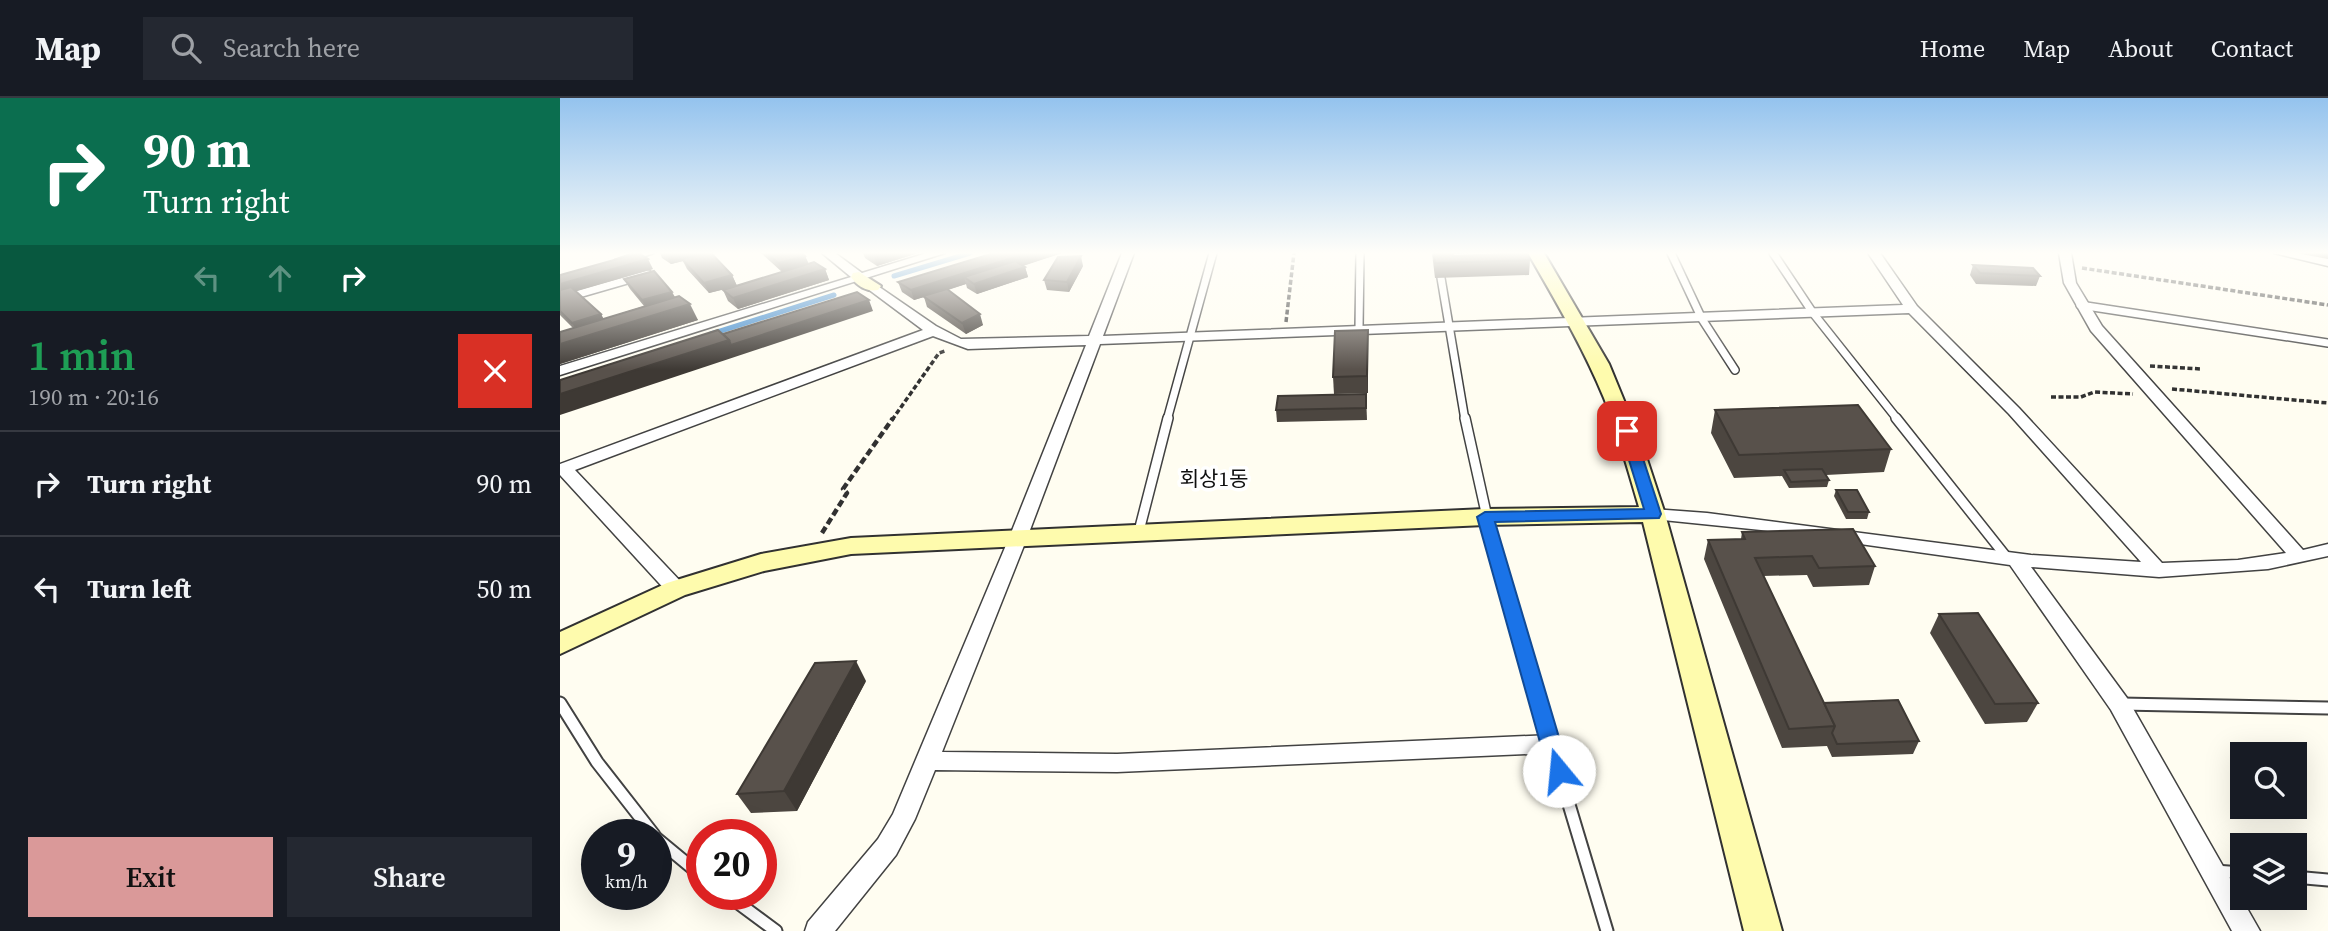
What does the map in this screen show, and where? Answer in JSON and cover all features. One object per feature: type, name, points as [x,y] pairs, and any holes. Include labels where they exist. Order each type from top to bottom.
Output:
[{"type":"street","points":[[560,299],[585,292]]},
{"type":"street","points":[[560,371],[850,292]]},
{"type":"street","points":[[880,292],[958,344],[1912,309]]},
{"type":"street","points":[[817,931],[887,847],[903,819],[1018,538],[1114,292]]},
{"type":"street","points":[[1560,292],[1578,321],[1620,411],[1653,514],[1763,931]]},
{"type":"street","points":[[1900,292],[1912,309],[2014,411],[2159,571]]},
{"type":"street","points":[[2074,292],[2096,328],[2299,557]]},
{"type":"street","points":[[676,589],[562,469],[935,330]]},
{"type":"street","points":[[560,643],[676,589],[720,574],[810,552],[887,542],[1485,517],[1653,514],[1728,519],[2013,561],[2159,571],[2265,563],[2328,550]]},
{"type":"street","points":[[2013,561],[2119,704],[2210,870],[2247,931]]},
{"type":"street","points":[[927,761],[1117,763],[1551,744]]},
{"type":"lane","points":[[1139,531],[1201,292]]},
{"type":"lane","points":[[1359,329],[1361,292]]},
{"type":"lane","points":[[1443,292],[1485,517],[1607,931]]},
{"type":"lane","points":[[1690,292],[1702,318],[1735,370]]},
{"type":"lane","points":[[1799,292],[1813,313],[2013,561]]},
{"type":"lane","points":[[2080,305],[2328,344]]},
{"type":"lane","points":[[560,703],[597,762],[642,819]]},
{"type":"lane","points":[[2119,704],[2328,708]]},
{"type":"lane","points":[[672,850],[686,862]]},
{"type":"lane","points":[[2210,870],[2230,872]]},
{"type":"lane","points":[[2307,878],[2328,880]]},
{"type":"lane","points":[[748,910],[776,931]]},
{"type":"path","points":[[1285,333],[1290,292]]},
{"type":"path","points":[[2249,292],[2328,306]]},
{"type":"path","points":[[810,552],[848,493],[843,489],[939,353],[958,344]]},
{"type":"path","points":[[2129,365],[2202,369]]},
{"type":"path","points":[[2051,397],[2081,397],[2094,392],[2153,391],[2328,402]]},
{"type":"building","points":[[560,292],[576,292],[601,314],[572,323],[560,311]]},
{"type":"building","points":[[635,292],[672,292],[642,300]]},
{"type":"building","points":[[725,292],[752,292],[733,298]]},
{"type":"building","points":[[857,292],[869,300],[731,345],[723,334]]},
{"type":"building","points":[[951,292],[980,314],[962,323],[923,296]]},
{"type":"building","points":[[679,296],[690,304],[560,344],[560,332]]},
{"type":"building","points":[[718,330],[729,340],[560,394],[560,380]]},
{"type":"building","points":[[1368,330],[1367,376],[1333,377],[1335,331]]},
{"type":"building","points":[[1366,394],[1366,408],[1276,410],[1278,396]]},
{"type":"building","points":[[1858,405],[1891,449],[1739,455],[1715,410]]},
{"type":"building","points":[[1822,469],[1829,480],[1791,482],[1784,470]]},
{"type":"building","points":[[1836,490],[1857,490],[1869,512],[1848,512]]},
{"type":"building","points":[[1853,529],[1875,566],[1819,568],[1812,556],[1755,558],[1835,726],[1789,729],[1708,540],[1745,539],[1742,532]]},
{"type":"building","points":[[1978,613],[2038,703],[1995,704],[1939,614]]},
{"type":"building","points":[[856,661],[784,791],[737,794],[815,663]]},
{"type":"building","points":[[1898,700],[1919,741],[1837,744],[1832,733],[1835,726],[1824,703]]},
{"type":"waterway","points":[[711,334],[834,295]]},
{"type":"district","name":"회상1동","points":[[1214,478]]},
{"type":"route","points":[[1559,771],[1485,517],[1653,514],[1627,431]]}]
